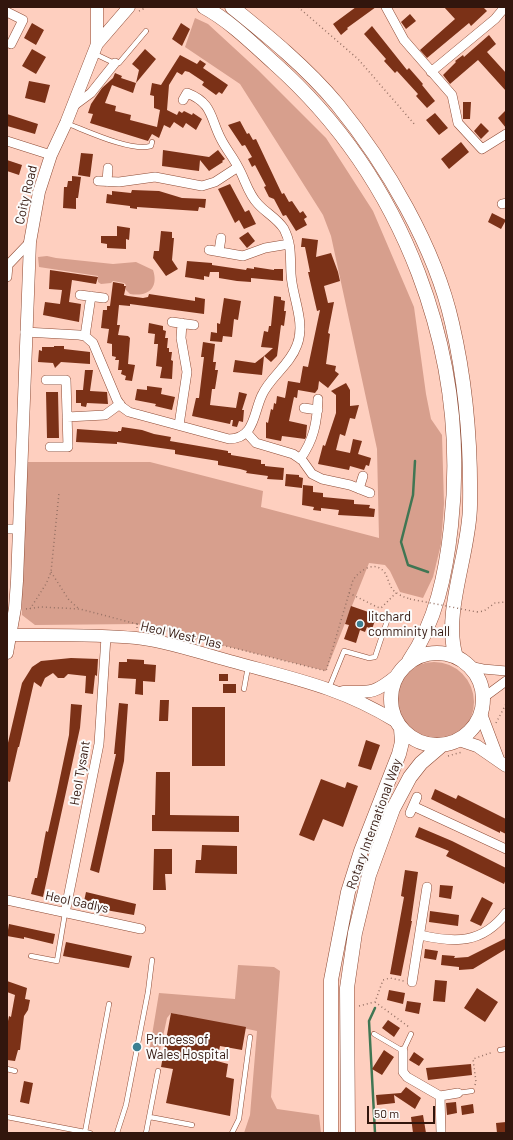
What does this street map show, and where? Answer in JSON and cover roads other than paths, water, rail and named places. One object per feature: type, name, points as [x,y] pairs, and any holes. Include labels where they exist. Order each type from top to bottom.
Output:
[{"type":"main road","points":[[95,49],[98,7]]},
{"type":"main road","points":[[95,49],[129,7]]},
{"type":"main road","points":[[204,7],[237,31],[285,73],[333,123],[365,168],[394,216],[417,265],[430,303],[441,344],[454,430],[453,505],[449,543],[427,633],[410,661],[396,676]]},
{"type":"main road","points":[[232,7],[264,32],[336,104],[398,192],[421,238],[439,280],[452,322],[460,366],[467,412],[471,459],[470,512],[451,634],[456,657]]},
{"type":"main road","name":"Coity Road","points":[[7,653],[16,596],[20,529],[25,332],[30,242],[39,192],[51,155],[66,123],[95,49]]},
{"type":"main road","name":"Heol West Plas","points":[[11,635],[136,638],[294,677],[334,690],[398,725]]},
{"type":"main road","points":[[410,661],[432,653],[447,654],[456,657],[469,666],[479,681],[483,698],[481,714],[476,724],[460,746]]},
{"type":"main road","name":"Heol West Plas","points":[[334,690],[367,692],[376,690],[381,688],[396,676]]},
{"type":"main road","name":"Rotary International Way","points":[[331,1133],[331,980],[348,892],[361,851],[399,754],[402,742],[398,725],[390,706],[391,690],[396,676]]},
{"type":"main road","points":[[481,714],[502,762]]},
{"type":"main road","points":[[398,725],[420,743],[444,751],[460,746],[477,746],[502,762]]},
{"type":"main road","name":"Rotary International Way","points":[[348,1133],[346,988],[358,918],[369,875],[393,809],[403,788],[421,763],[444,751]]},
{"type":"street","points":[[386,7],[404,40],[452,95],[458,123],[482,150],[506,134]]},
{"type":"street","points":[[431,72],[495,19],[505,7]]},
{"type":"street","points":[[7,12],[23,20],[11,44]]},
{"type":"street","points":[[72,107],[91,93],[115,63]]},
{"type":"street","points":[[25,332],[85,336],[93,343],[120,404],[129,412],[229,439],[238,439],[247,433],[262,394],[289,360],[297,346],[300,332],[300,318],[291,274],[291,254],[283,229],[275,218],[258,205],[251,195],[238,167],[221,139],[211,113],[204,103],[185,92]]},
{"type":"street","points":[[7,141],[51,155]]},
{"type":"street","points":[[98,181],[119,182],[155,176],[202,186],[215,182],[238,167]]},
{"type":"street","points":[[107,182],[108,168]]},
{"type":"street","points":[[219,251],[221,238]]},
{"type":"street","points":[[7,277],[8,265],[30,242]]},
{"type":"street","points":[[209,250],[243,256],[265,248],[289,244]]},
{"type":"street","points":[[80,294],[104,298]]},
{"type":"street","points":[[85,336],[91,296]]},
{"type":"street","points":[[172,322],[194,325]]},
{"type":"street","points":[[179,425],[187,372],[182,344],[182,323]]},
{"type":"street","points":[[46,380],[66,380],[68,447],[50,447]]},
{"type":"street","points":[[300,459],[315,433],[318,399]]},
{"type":"street","points":[[67,417],[93,417],[105,415],[120,404]]},
{"type":"street","points":[[304,408],[318,410]]},
{"type":"street","points":[[247,433],[256,443],[293,454],[300,459],[312,474],[322,479],[370,493]]},
{"type":"street","points":[[359,489],[363,476]]},
{"type":"street","points":[[7,529],[20,529]]},
{"type":"street","name":"Heol Tysant","points":[[66,912],[99,744],[106,637]]},
{"type":"street","points":[[469,666],[483,670],[506,671]]},
{"type":"street","points":[[483,698],[506,681]]},
{"type":"street","points":[[417,797],[412,810],[506,849]]},
{"type":"street","points":[[412,982],[427,888]]},
{"type":"street","name":"Heol Gadlys","points":[[7,900],[141,929]]},
{"type":"street","points":[[420,935],[446,941],[473,938],[485,933],[497,924],[506,913]]},
{"type":"street","points":[[403,1051],[403,1072],[407,1077],[440,1096],[458,1092]]},
{"type":"street","points":[[440,1096],[441,1133]]},
{"type":"lane","points":[[95,49],[115,63],[122,62],[146,31]]},
{"type":"lane","points":[[66,123],[125,144],[147,147],[152,146],[152,142]]},
{"type":"lane","points":[[334,690],[344,651],[369,658],[375,657],[388,618]]},
{"type":"lane","points":[[244,689],[248,666]]},
{"type":"lane","points":[[31,956],[57,961],[66,912]]},
{"type":"lane","points":[[117,1133],[126,1105],[148,992],[152,960]]},
{"type":"lane","points":[[7,1117],[88,1133],[109,1004]]},
{"type":"lane","points":[[374,1034],[403,1051],[412,1034]]},
{"type":"lane","points":[[232,1133],[239,1118],[250,1037]]},
{"type":"lane","points":[[500,1050],[506,1049]]},
{"type":"lane","points":[[7,1070],[15,1071]]},
{"type":"lane","points":[[146,1133],[158,1071]]},
{"type":"lane","points":[[458,1092],[472,1091]]},
{"type":"lane","points":[[150,1117],[192,1125]]},
{"type":"waterway","points":[[415,461],[413,495],[401,542],[408,565],[428,572]]},
{"type":"waterway","points":[[375,1008],[369,1021],[375,1133]]},
{"type":"place","name":"litchard comminity hall","points":[[360,624]]},
{"type":"place","name":"Princess of Wales Hospital","points":[[137,1047]]}]
